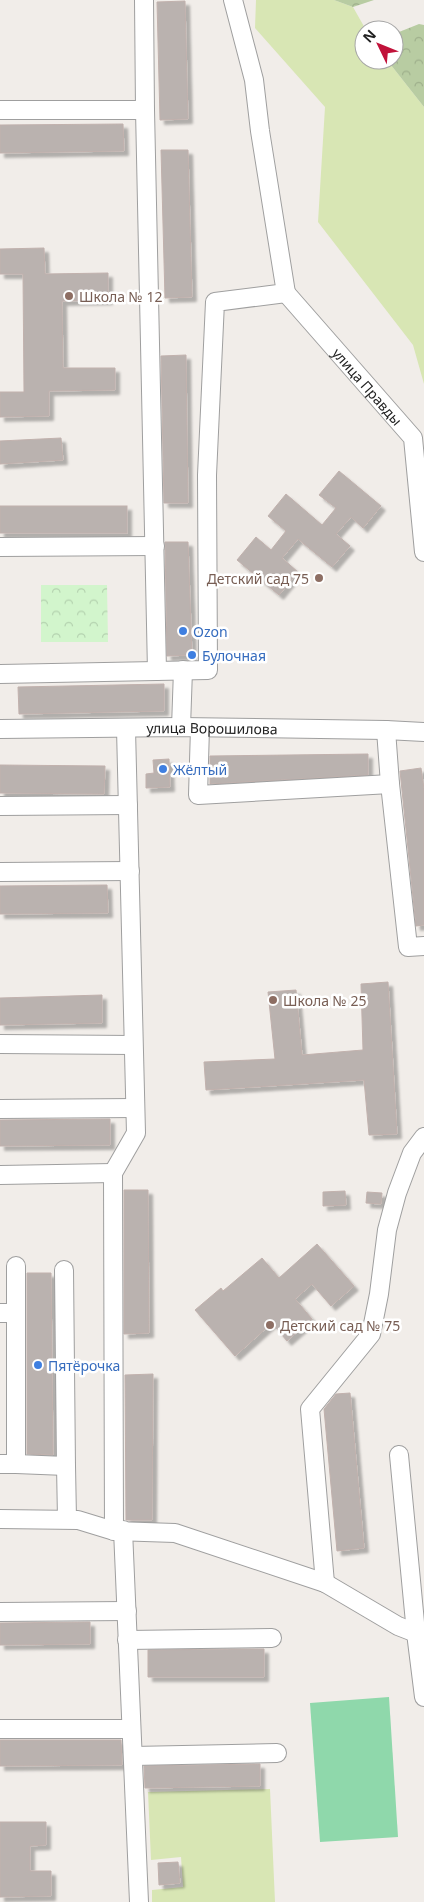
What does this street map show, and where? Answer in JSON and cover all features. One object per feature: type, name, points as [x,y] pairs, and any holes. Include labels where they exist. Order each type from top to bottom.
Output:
[{"type":"street","points":[[144,0],[157,671]]},
{"type":"street","points":[[0,674],[208,670],[207,475],[215,302],[286,293],[260,131],[254,80],[233,0]]},
{"type":"street","points":[[0,110],[145,110]]},
{"type":"street","name":"улица Правды","points":[[286,293],[412,438],[424,552]]},
{"type":"street","points":[[0,547],[155,546]]},
{"type":"street","points":[[181,727],[183,670]]},
{"type":"street","name":"улица Ворошилова","points":[[0,729],[181,727],[424,732]]},
{"type":"street","points":[[200,728],[198,795],[390,784]]},
{"type":"street","points":[[126,729],[136,1133],[113,1174],[118,1531],[127,1611],[139,1902]]},
{"type":"street","points":[[386,730],[408,947],[424,946]]},
{"type":"street","points":[[0,806],[128,805]]},
{"type":"street","points":[[0,872],[130,871]]},
{"type":"street","points":[[0,1044],[133,1045]]},
{"type":"street","points":[[0,1109],[134,1108]]},
{"type":"street","points":[[325,1583],[310,1409],[371,1334],[379,1294],[386,1230],[412,1153],[424,1137]]},
{"type":"street","points":[[0,1175],[113,1174]]},
{"type":"street","points":[[16,1266],[8,1313],[8,1464],[66,1466]]},
{"type":"street","points":[[64,1270],[67,1520]]},
{"type":"street","points":[[400,1455],[420,1637],[424,1697]]},
{"type":"street","points":[[0,1519],[78,1520],[118,1531],[175,1533],[325,1583],[420,1637]]},
{"type":"street","points":[[0,1612],[127,1611]]},
{"type":"street","points":[[127,1640],[272,1638]]},
{"type":"street","points":[[0,1730],[131,1729]]},
{"type":"street","points":[[133,1756],[276,1753]]},
{"type":"green space","points":[[256,0],[334,0],[353,7],[360,20],[354,20],[354,70],[395,70],[424,107],[424,384],[413,345],[318,222],[325,107],[255,28]]},
{"type":"green space","points":[[334,0],[374,0],[353,7]]},
{"type":"green space","points":[[419,24],[424,25],[424,107],[395,70],[404,70],[404,30]]},
{"type":"green space","points":[[41,585],[107,585],[108,642],[41,642]]},
{"type":"green space","points":[[389,1697],[398,1837],[320,1842],[310,1703]]},
{"type":"green space","points":[[270,1789],[275,1902],[152,1902],[152,1890],[183,1887],[181,1857],[151,1860],[148,1792]]},
{"type":"building","points":[[185,1],[188,119],[160,120],[157,2]]},
{"type":"building","points":[[123,124],[124,151],[0,153],[0,125]]},
{"type":"building","points":[[161,150],[188,150],[192,297],[165,298]]},
{"type":"building","points":[[44,248],[45,274],[108,273],[108,300],[62,301],[63,368],[115,368],[115,390],[49,391],[49,416],[0,417],[0,392],[24,392],[23,274],[0,274],[0,249]]},
{"type":"building","points":[[186,355],[188,503],[164,503],[161,356]]},
{"type":"building","points":[[61,438],[63,460],[0,464],[0,441]]},
{"type":"building","points":[[339,471],[381,506],[363,528],[351,517],[336,534],[350,546],[332,567],[298,539],[282,558],[298,572],[279,595],[237,560],[256,537],[271,550],[286,531],[268,516],[286,494],[322,525],[336,508],[319,495]]},
{"type":"building","points":[[0,506],[127,506],[127,533],[0,533]]},
{"type":"building","points":[[165,542],[188,542],[192,655],[167,656]]},
{"type":"building","points":[[164,684],[164,711],[19,714],[18,687]]},
{"type":"building","points":[[368,754],[368,775],[210,784],[210,756]]},
{"type":"building","points":[[169,759],[170,787],[146,788],[146,774],[154,773],[153,760]]},
{"type":"building","points":[[0,765],[105,766],[104,794],[0,793]]},
{"type":"building","points":[[421,768],[424,789],[424,925],[416,926],[400,771]]},
{"type":"building","points":[[107,885],[108,913],[0,914],[0,886]]},
{"type":"building","points":[[388,982],[397,1134],[369,1135],[364,1080],[206,1090],[204,1062],[275,1059],[268,992],[296,990],[302,1055],[363,1050],[361,984]]},
{"type":"building","points":[[102,995],[102,1023],[0,1025],[0,998]]},
{"type":"building","points":[[110,1119],[110,1145],[0,1146],[0,1120]]},
{"type":"building","points":[[124,1190],[148,1190],[149,1333],[124,1334]]},
{"type":"building","points":[[345,1191],[346,1205],[323,1206],[323,1192]]},
{"type":"building","points":[[367,1192],[382,1193],[381,1204],[366,1203]]},
{"type":"building","points":[[317,1244],[354,1286],[331,1306],[312,1284],[295,1299],[312,1319],[287,1341],[272,1323],[235,1356],[195,1310],[221,1288],[223,1291],[262,1258],[279,1278]]},
{"type":"building","name":"Пятёрочка","points":[[27,1273],[51,1273],[53,1455],[27,1454]]},
{"type":"building","points":[[153,1374],[152,1520],[126,1520],[125,1375]]},
{"type":"building","points":[[350,1393],[364,1548],[337,1551],[324,1409],[336,1394]]},
{"type":"building","points":[[90,1622],[90,1644],[0,1645],[0,1623]]},
{"type":"building","points":[[264,1649],[264,1677],[148,1677],[148,1650]]},
{"type":"building","points":[[0,1740],[121,1740],[122,1765],[0,1766]]},
{"type":"building","points":[[260,1764],[260,1786],[145,1788],[144,1766]]},
{"type":"building","points":[[0,1822],[46,1822],[46,1845],[30,1846],[30,1871],[51,1871],[51,1896],[0,1897]]},
{"type":"building","points":[[178,1862],[180,1883],[159,1885],[158,1863]]},
{"type":"place","name":"Школа № 12","points":[[69,296]]},
{"type":"place","name":"Детский сад 75","points":[[319,578]]},
{"type":"place","name":"Ozon","points":[[183,631]]},
{"type":"place","name":"Булочная","points":[[192,655]]},
{"type":"place","name":"Жёлтый","points":[[163,769]]},
{"type":"place","name":"Школа № 25","points":[[273,1000]]},
{"type":"place","name":"Детский сад № 75","points":[[270,1325]]},
{"type":"place","name":"Пятёрочка","points":[[38,1365]]}]
